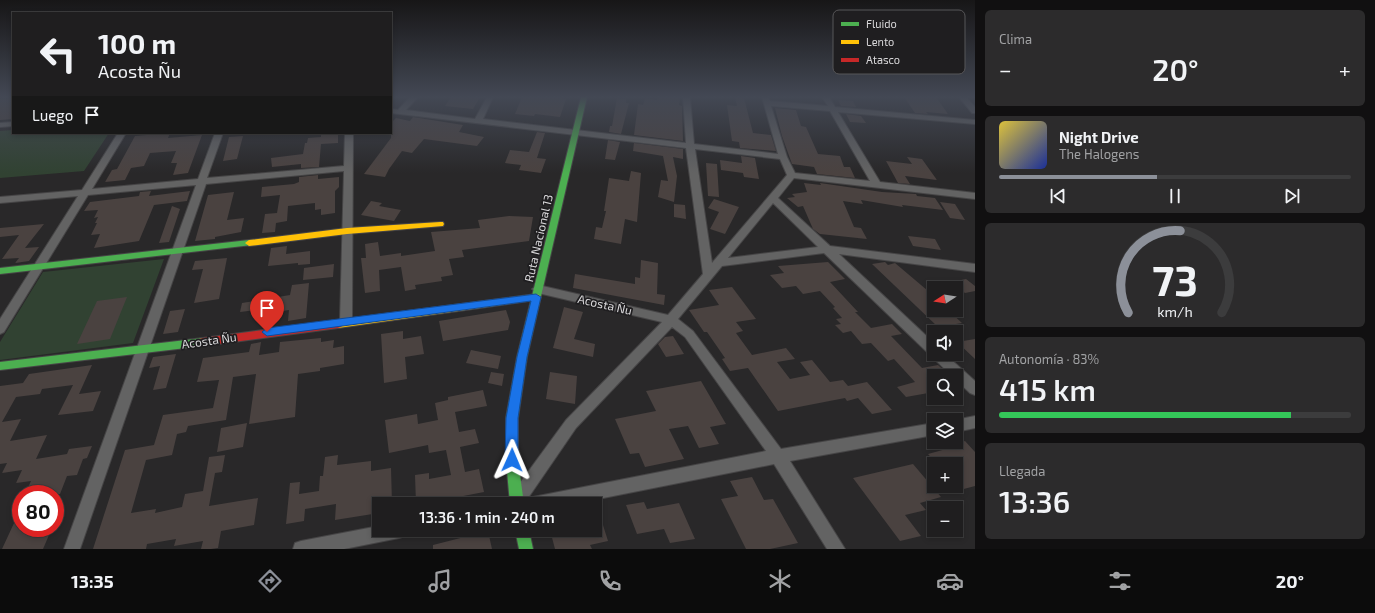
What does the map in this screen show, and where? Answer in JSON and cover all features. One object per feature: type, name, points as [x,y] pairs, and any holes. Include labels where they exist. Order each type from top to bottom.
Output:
[{"type":"main road","name":"Ruta Nacional 13","points":[[516,497],[512,460],[512,418],[522,357],[577,123]]},
{"type":"main road","points":[[0,271],[175,253],[347,231],[440,224]]},
{"type":"main road","name":"Acosta Ñu","points":[[0,366],[141,350],[537,293]]},
{"type":"main road","points":[[523,537],[526,549]]},
{"type":"street","points":[[492,123],[783,157]]},
{"type":"street","points":[[689,123],[690,146],[709,276]]},
{"type":"street","points":[[773,123],[783,157],[792,175]]},
{"type":"street","points":[[841,123],[877,184]]},
{"type":"street","points":[[0,125],[12,124]]},
{"type":"street","points":[[0,328],[121,134]]},
{"type":"street","points":[[72,549],[175,253],[219,134]]},
{"type":"street","points":[[346,321],[349,134]]},
{"type":"street","points":[[0,200],[348,168]]},
{"type":"street","points":[[792,175],[975,196]]},
{"type":"street","points":[[521,497],[571,424],[671,320],[720,264],[792,175]]},
{"type":"street","points":[[773,198],[927,344]]},
{"type":"street","points":[[720,264],[825,249],[975,268]]},
{"type":"street","name":"Acosta Ñu","points":[[537,293],[671,320]]},
{"type":"street","points":[[671,320],[689,334],[778,456],[837,549]]},
{"type":"street","points":[[945,361],[975,389]]},
{"type":"street","points":[[963,425],[975,422]]},
{"type":"street","points":[[569,497],[778,456],[927,431]]},
{"type":"street","points":[[301,549],[372,535]]},
{"type":"green space","points":[[12,130],[12,134],[108,134],[84,171],[0,178],[0,131]]},
{"type":"green space","points":[[164,259],[133,343],[0,360],[0,342],[43,272]]},
{"type":"building","points":[[392,123],[448,123],[463,125],[459,132],[484,137],[477,146],[424,139],[412,153],[402,151],[385,177],[364,174],[391,138]]},
{"type":"building","points":[[613,123],[624,123],[621,134],[609,132],[610,126],[612,126]]},
{"type":"building","points":[[636,123],[682,123],[683,141],[634,135]]},
{"type":"building","points":[[729,123],[750,123],[753,133],[771,135],[776,151],[740,148],[739,142],[732,141]]},
{"type":"building","points":[[779,123],[800,123],[801,126],[806,127],[818,154],[840,156],[844,167],[850,167],[855,178],[817,174],[814,167],[792,164]]},
{"type":"building","points":[[537,132],[545,133],[537,158],[546,159],[541,173],[519,170],[521,165],[505,163],[510,150],[529,152]]},
{"type":"building","points":[[170,134],[168,138],[202,135],[188,173],[173,175],[177,163],[171,163],[176,151],[150,153],[144,166],[131,168],[125,180],[105,182],[112,170],[117,169],[135,136]]},
{"type":"building","points":[[321,134],[338,134],[338,143],[321,144],[319,167],[301,168],[301,164],[272,167],[271,158],[303,154],[305,143],[307,143],[308,138],[321,137]]},
{"type":"building","points":[[243,136],[237,159],[223,161],[229,137]]},
{"type":"building","points":[[608,140],[620,142],[615,160],[605,159]]},
{"type":"building","points":[[634,143],[683,149],[683,159],[673,157],[677,176],[674,202],[658,197],[661,180],[668,181],[663,156],[633,151]]},
{"type":"building","points":[[741,156],[755,158],[759,179],[744,177],[743,173],[721,170],[720,160],[742,163]]},
{"type":"building","points":[[907,157],[922,159],[937,180],[905,176],[910,184],[898,183],[886,161],[912,164]]},
{"type":"building","points":[[706,163],[717,164],[719,197],[708,196]]},
{"type":"building","points":[[631,171],[641,173],[637,222],[625,219],[621,244],[594,239],[596,227],[602,228],[606,211],[604,211],[609,178],[629,181]]},
{"type":"building","points":[[318,175],[318,179],[339,177],[339,187],[335,191],[335,213],[321,215],[321,209],[315,210],[315,203],[288,206],[287,221],[276,223],[275,232],[262,233],[265,214],[277,213],[280,195],[261,197],[262,187],[294,184],[299,182],[299,177]]},
{"type":"building","points":[[804,183],[821,185],[820,183],[882,192],[916,194],[917,196],[935,198],[943,210],[902,205],[903,207],[861,200],[863,204],[843,201],[854,227],[861,228],[867,239],[820,234],[813,229],[803,206],[798,207],[787,198],[795,197],[792,194],[807,192]]},
{"type":"building","points":[[151,191],[149,196],[190,191],[187,201],[154,205],[139,241],[94,248],[100,234],[91,235],[97,223],[95,223],[98,217],[94,218],[98,210],[84,211],[90,202],[139,196],[140,192]]},
{"type":"building","points":[[234,192],[227,220],[244,218],[241,232],[215,237],[215,239],[195,241],[208,195]]},
{"type":"building","points":[[714,199],[739,207],[725,234],[710,229],[719,212],[708,208]]},
{"type":"building","points":[[371,201],[382,203],[379,206],[401,210],[394,221],[361,215]]},
{"type":"building","points":[[940,202],[955,204],[965,220],[950,218]]},
{"type":"building","points":[[674,204],[685,205],[686,219],[674,217]]},
{"type":"building","points":[[172,206],[180,209],[169,242],[159,243]]},
{"type":"building","points":[[509,216],[533,217],[529,241],[462,250],[464,257],[449,259],[453,275],[441,277],[442,281],[415,285],[416,289],[405,291],[401,267],[379,270],[380,291],[365,293],[361,258],[366,258],[365,244],[378,242],[380,256],[401,253],[401,256],[435,251],[431,232],[480,228],[478,220]]},
{"type":"building","points":[[44,224],[25,248],[39,247],[29,261],[15,263],[19,258],[2,259],[19,235],[0,237],[0,228]]},
{"type":"building","points":[[908,236],[935,239],[941,250],[913,246]]},
{"type":"building","points":[[287,246],[286,254],[310,251],[310,264],[298,265],[298,263],[268,266],[271,248]]},
{"type":"building","points":[[227,258],[219,299],[194,303],[203,269],[192,270],[195,261]]},
{"type":"building","points":[[641,260],[658,263],[657,294],[665,295],[664,305],[573,288],[575,274],[635,284],[635,277],[640,278]]},
{"type":"building","points":[[828,262],[845,279],[830,282],[858,312],[855,312],[871,328],[892,324],[902,334],[891,336],[922,368],[938,365],[942,369],[927,369],[927,393],[906,397],[897,387],[915,382],[894,359],[888,361],[871,343],[862,344],[851,331],[843,333],[835,325],[841,324],[836,319],[842,318],[833,308],[835,307],[820,291],[803,294],[796,286],[782,288],[770,275],[784,273],[778,266]]},
{"type":"building","points":[[885,262],[888,265],[895,263],[927,290],[927,316],[872,264]]},
{"type":"building","points":[[334,264],[333,277],[303,280],[304,268]]},
{"type":"building","points":[[966,279],[975,286],[975,291],[965,293],[963,291],[963,281],[956,281]]},
{"type":"building","points":[[309,283],[306,318],[288,321],[289,310],[264,314],[264,309],[240,312],[242,303],[290,295],[292,285]]},
{"type":"building","points":[[732,287],[756,319],[736,322],[743,331],[736,333],[752,355],[786,348],[795,359],[777,362],[790,379],[810,375],[800,362],[812,360],[830,382],[843,380],[848,386],[867,382],[892,410],[872,414],[858,398],[847,401],[845,398],[778,411],[748,368],[730,371],[722,359],[725,358],[689,310],[719,305],[709,290]]},
{"type":"building","points":[[127,297],[110,339],[77,344],[97,301]]},
{"type":"building","points":[[564,307],[583,312],[574,339],[595,344],[593,357],[553,348]]},
{"type":"building","points":[[185,309],[178,332],[163,334],[170,311]]},
{"type":"building","points":[[506,310],[510,322],[508,330],[443,341],[439,321]]},
{"type":"building","points":[[928,317],[956,317],[962,323],[950,325],[936,325]]},
{"type":"building","points":[[403,331],[403,339],[421,336],[424,354],[405,357],[407,379],[384,383],[381,334]]},
{"type":"building","points":[[673,336],[684,354],[666,357],[658,344],[665,337]]},
{"type":"building","points":[[321,338],[321,342],[334,340],[333,348],[344,346],[344,364],[320,368],[320,371],[298,374],[295,417],[249,424],[256,374],[233,377],[226,420],[188,426],[186,432],[177,434],[172,455],[146,460],[131,513],[156,509],[155,513],[182,507],[185,494],[203,491],[209,457],[225,455],[222,472],[215,473],[209,506],[258,498],[254,525],[221,531],[218,548],[201,549],[203,541],[174,546],[176,539],[147,544],[146,549],[93,549],[125,450],[154,445],[163,415],[213,408],[219,380],[197,382],[203,358],[249,352],[251,344],[261,342],[259,355],[279,352],[280,342]]},
{"type":"building","points":[[975,339],[975,359],[963,348],[963,341]]},
{"type":"building","points":[[471,350],[501,356],[498,369],[466,363]]},
{"type":"building","points":[[176,354],[166,388],[153,390],[160,366],[149,368],[153,357]]},
{"type":"building","points":[[92,365],[79,394],[101,391],[93,411],[58,415],[73,385],[42,389],[40,394],[16,397],[2,422],[21,419],[10,441],[47,435],[36,459],[67,454],[69,449],[92,446],[87,458],[83,459],[77,475],[67,476],[64,485],[29,485],[31,481],[16,483],[22,470],[2,473],[7,463],[0,464],[0,386],[23,383],[29,374]]},
{"type":"building","points":[[491,372],[504,374],[502,386],[488,383]]},
{"type":"building","points":[[550,372],[577,376],[575,404],[546,399]]},
{"type":"building","points":[[701,381],[726,424],[710,427],[719,444],[699,448],[688,426],[669,429],[684,459],[645,467],[639,453],[630,454],[615,419],[656,411],[646,391]]},
{"type":"building","points":[[483,390],[487,406],[455,412],[459,432],[475,429],[479,443],[460,447],[465,472],[479,469],[484,492],[458,497],[416,497],[415,475],[429,473],[429,479],[451,475],[446,450],[429,453],[428,445],[389,453],[385,420],[417,414],[418,424],[438,420],[435,403],[448,400],[448,397]]},
{"type":"building","points":[[247,423],[243,447],[217,452],[221,428]]},
{"type":"building","points":[[965,441],[975,452],[975,486],[963,489],[963,457],[931,457],[928,454],[946,449],[963,449],[963,442]]},
{"type":"building","points":[[338,455],[337,465],[371,461],[371,471],[391,468],[392,497],[372,497],[372,514],[335,520],[336,504],[305,509],[304,521],[286,524],[290,483],[300,482],[299,494],[319,491],[320,476],[323,476],[325,457]]},
{"type":"building","points":[[913,464],[927,480],[927,493],[938,493],[941,497],[920,503],[926,510],[905,515],[921,536],[900,541],[853,478]]},
{"type":"building","points":[[752,477],[764,500],[773,499],[798,543],[770,549],[746,549],[721,499],[738,496],[730,481]]},
{"type":"building","points":[[644,502],[647,509],[679,503],[695,539],[670,543],[664,529],[637,534],[626,505]]},
{"type":"building","points":[[602,522],[608,541],[590,545],[592,549],[555,549],[552,537],[602,537]]},
{"type":"building","points":[[12,527],[12,537],[48,537],[43,549],[2,549]]},
{"type":"building","points":[[464,537],[489,537],[492,549],[433,549],[433,545]]},
{"type":"traffic: fast","points":[[516,497],[512,460],[512,418],[522,357],[578,123]]},
{"type":"traffic: fast","points":[[0,271],[249,243]]},
{"type":"traffic: fast","points":[[0,366],[203,342]]},
{"type":"traffic: fast","points":[[523,537],[526,549]]},
{"type":"traffic: slow","points":[[249,243],[347,231],[440,224]]},
{"type":"traffic: slow","points":[[338,324],[536,297]]},
{"type":"traffic: jam","points":[[203,342],[338,324]]},
{"type":"route","points":[[267,332],[536,297],[522,357],[512,418],[512,460]]}]
